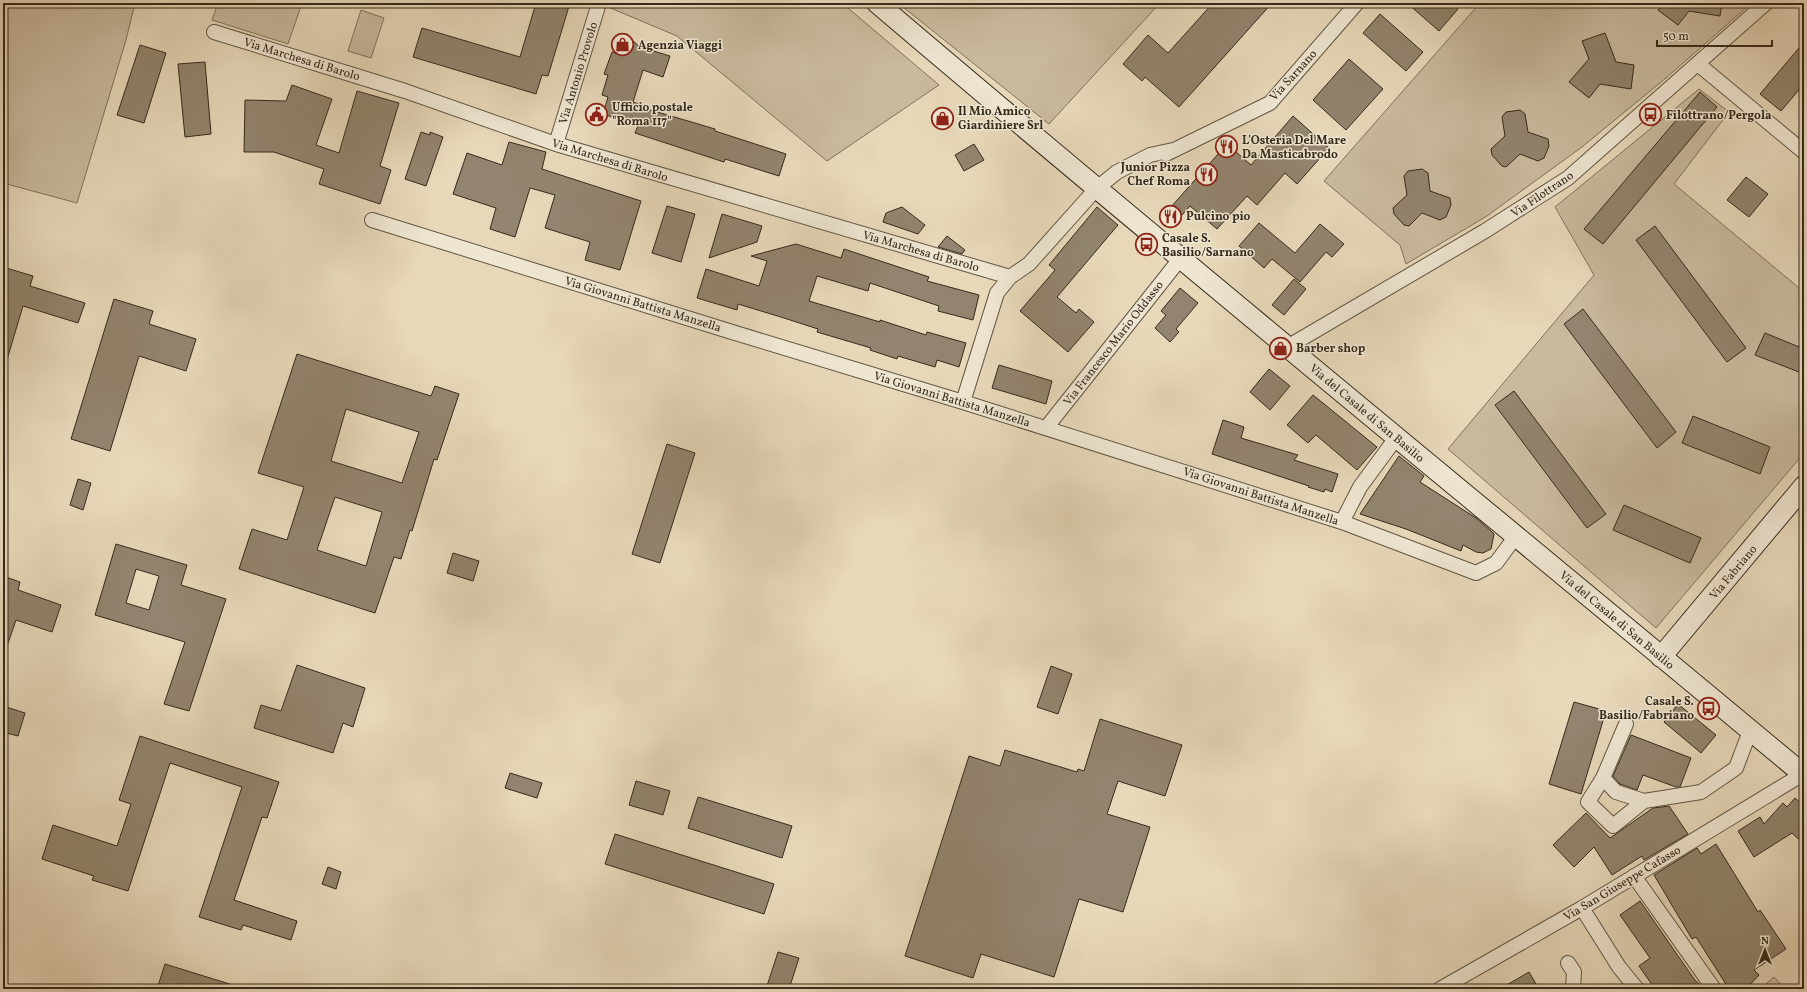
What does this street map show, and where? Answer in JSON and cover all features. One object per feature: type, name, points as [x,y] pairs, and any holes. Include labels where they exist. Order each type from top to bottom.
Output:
[{"type":"street","name":"Via Antonio Provolo","points":[[556,144],[599,3]]},
{"type":"street","name":"Via del Casale di San Basilio","points":[[877,3],[1180,259],[1289,346],[1396,438],[1662,656],[1804,775]]},
{"type":"street","name":"Via Sarnano","points":[[963,402],[997,292],[1010,277],[1029,264],[1096,189],[1118,172],[1150,155],[1173,150],[1270,103],[1357,3]]},
{"type":"street","name":"Via Filottrano","points":[[1289,346],[1485,232],[1552,188],[1594,156],[1765,3]]},
{"type":"street","name":"Via Marchesa di Barolo","points":[[214,32],[405,90],[556,144],[1010,277]]},
{"type":"street","points":[[1698,64],[1804,152]]},
{"type":"street","name":"Via Giovanni Battista Manzella","points":[[372,220],[963,402],[1342,522],[1476,573],[1496,563],[1516,536]]},
{"type":"street","name":"Via Francesco Mario Oddasso","points":[[1046,428],[1180,259]]},
{"type":"street","points":[[1342,522],[1360,487],[1396,438]]},
{"type":"street","name":"Via Fabriano","points":[[1662,656],[1804,486]]},
{"type":"street","points":[[1626,724],[1603,778],[1588,802],[1613,826],[1644,801]]},
{"type":"street","points":[[1603,778],[1616,792],[1644,801],[1701,792],[1736,768],[1750,731]]},
{"type":"street","name":"Via San Giuseppe Cafasso","points":[[1440,989],[1582,908],[1804,775]]},
{"type":"street","points":[[1634,876],[1714,989]]},
{"type":"street","points":[[1582,908],[1618,967],[1637,989]]},
{"type":"street","points":[[1568,963],[1574,972],[1573,989]]},
{"type":"shaded area","points":[[3,3],[135,3],[126,40],[77,203],[3,183]]},
{"type":"shaded area","points":[[218,3],[302,3],[288,44],[212,20]]},
{"type":"shaded area","points":[[609,3],[842,3],[939,85],[827,161],[677,36],[608,7]]},
{"type":"shaded area","points":[[898,3],[1160,3],[1049,124]]},
{"type":"shaded area","points":[[1480,3],[1744,3],[1747,7],[1666,78],[1582,147],[1487,216],[1406,264],[1400,245],[1324,181]]},
{"type":"shaded area","points":[[361,10],[384,18],[371,58],[348,51]]},
{"type":"shaded area","points":[[1699,89],[1729,112],[1674,184],[1804,292],[1804,453],[1656,628],[1448,449],[1594,275],[1555,207]]},
{"type":"shaded area","points":[[1774,977],[1785,989],[1760,989]]},
{"type":"building","points":[[536,3],[570,3],[548,76],[542,75],[536,94],[413,57],[422,28],[520,57]]},
{"type":"building","points":[[1213,3],[1272,3],[1179,107],[1145,77],[1142,81],[1123,64],[1148,35],[1168,53]]},
{"type":"building","points":[[1407,3],[1451,3],[1458,9],[1439,31]]},
{"type":"building","points":[[1664,3],[1722,3],[1720,16],[1689,11],[1678,25],[1658,10]]},
{"type":"building","points":[[1380,14],[1423,52],[1406,71],[1363,33]]},
{"type":"building","points":[[1605,33],[1616,62],[1634,65],[1631,89],[1600,84],[1589,98],[1569,82],[1589,59],[1582,41]]},
{"type":"building","points":[[625,34],[640,47],[670,56],[663,77],[643,70],[633,102],[645,106],[644,108],[715,129],[715,131],[786,154],[779,176],[725,159],[724,162],[635,133],[638,126],[603,114],[608,97],[602,95],[608,75],[604,74],[612,52],[618,54]]},
{"type":"building","points":[[1804,42],[1804,84],[1781,111],[1760,94]]},
{"type":"building","points":[[140,45],[166,53],[144,123],[117,115]]},
{"type":"building","points":[[1349,59],[1383,89],[1346,130],[1313,100]]},
{"type":"building","points":[[205,62],[211,134],[185,137],[178,64]]},
{"type":"building","points":[[292,85],[332,99],[316,145],[339,153],[357,91],[399,103],[380,166],[391,170],[380,204],[319,184],[324,169],[274,152],[244,152],[245,100],[286,101]]},
{"type":"building","points":[[1700,92],[1717,107],[1603,244],[1584,229]]},
{"type":"building","points":[[1520,110],[1525,114],[1528,132],[1548,139],[1549,146],[1544,158],[1538,161],[1520,154],[1506,167],[1502,166],[1492,155],[1491,149],[1505,136],[1502,117],[1506,112]]},
{"type":"building","points":[[1293,116],[1329,148],[1297,184],[1285,173],[1257,205],[1247,196],[1217,229],[1190,206],[1172,226],[1162,217],[1227,144],[1251,165]]},
{"type":"building","points":[[421,132],[430,135],[430,132],[443,137],[426,186],[405,179]]},
{"type":"building","points":[[509,142],[546,152],[542,169],[641,201],[620,270],[585,260],[590,242],[545,228],[555,195],[530,188],[515,237],[490,229],[496,208],[453,194],[467,153],[502,165]]},
{"type":"building","points":[[974,144],[984,160],[964,171],[955,155]]},
{"type":"building","points":[[1422,169],[1428,173],[1430,191],[1450,198],[1451,205],[1446,217],[1440,220],[1422,213],[1409,226],[1404,225],[1394,214],[1393,208],[1407,195],[1404,176],[1408,171]]},
{"type":"building","points":[[1746,177],[1768,194],[1749,217],[1727,200]]},
{"type":"building","points":[[667,206],[695,214],[681,262],[652,253]]},
{"type":"building","points":[[902,207],[925,225],[918,234],[883,222],[886,213]]},
{"type":"building","points":[[1097,207],[1118,225],[1057,297],[1076,313],[1079,309],[1094,322],[1068,352],[1020,311],[1055,270],[1049,265]]},
{"type":"building","points":[[722,214],[762,226],[757,242],[709,258]]},
{"type":"building","points":[[1259,223],[1295,253],[1320,224],[1344,244],[1332,257],[1326,252],[1300,282],[1272,259],[1264,268],[1239,246]]},
{"type":"building","points":[[1655,226],[1746,348],[1727,362],[1636,240]]},
{"type":"building","points":[[947,236],[965,250],[962,254],[938,247]]},
{"type":"building","points":[[796,244],[841,258],[844,249],[929,277],[927,281],[979,295],[973,320],[938,311],[939,306],[870,283],[868,291],[817,276],[809,301],[880,322],[880,320],[926,335],[927,332],[966,343],[959,367],[937,360],[935,367],[898,356],[897,359],[870,350],[871,348],[817,332],[818,329],[784,318],[738,304],[737,310],[697,298],[706,269],[759,286],[767,261],[751,256]]},
{"type":"building","points":[[3,267],[33,276],[30,286],[85,303],[78,323],[23,306],[6,363],[3,362]]},
{"type":"building","points":[[1294,279],[1306,289],[1284,315],[1272,305]]},
{"type":"building","points":[[1180,288],[1198,303],[1176,329],[1179,332],[1170,342],[1155,328],[1166,315],[1161,311]]},
{"type":"building","points":[[114,299],[153,311],[149,324],[196,339],[186,371],[139,356],[110,451],[71,439]]},
{"type":"building","points":[[1583,309],[1676,432],[1657,448],[1564,324]]},
{"type":"building","points":[[1765,333],[1804,349],[1804,374],[1755,355]]},
{"type":"building","points":[[297,354],[431,396],[435,386],[459,394],[437,460],[434,459],[412,531],[410,530],[401,559],[394,557],[375,613],[239,569],[252,529],[287,540],[304,487],[258,473]],"holes":[[[346,409],[419,432],[402,483],[331,461]],[[335,497],[382,512],[366,566],[317,550]]]},
{"type":"building","points":[[999,365],[1052,381],[1046,404],[992,388]]},
{"type":"building","points":[[1269,369],[1290,386],[1270,410],[1250,392]]},
{"type":"building","points":[[1514,391],[1606,514],[1587,528],[1495,405]]},
{"type":"building","points":[[1313,395],[1377,447],[1357,470],[1316,435],[1308,443],[1287,425]]},
{"type":"building","points":[[1693,416],[1770,447],[1760,474],[1682,443]]},
{"type":"building","points":[[1223,420],[1244,427],[1241,438],[1298,455],[1294,460],[1338,474],[1332,492],[1325,489],[1324,492],[1308,487],[1309,486],[1212,454]]},
{"type":"building","points":[[667,444],[695,453],[660,563],[632,554]]},
{"type":"building","points":[[1399,456],[1424,476],[1420,482],[1476,518],[1494,534],[1491,549],[1483,553],[1476,552],[1463,545],[1461,551],[1406,529],[1360,514]]},
{"type":"building","points":[[78,479],[91,483],[83,510],[70,505]]},
{"type":"building","points":[[1624,505],[1701,538],[1690,563],[1613,530]]},
{"type":"building","points":[[116,544],[187,565],[181,585],[226,599],[189,711],[164,704],[185,642],[95,615]],"holes":[[[136,569],[159,576],[149,610],[126,603]]]},
{"type":"building","points":[[453,553],[479,561],[473,581],[447,573]]},
{"type":"building","points":[[3,576],[20,582],[18,590],[61,605],[52,632],[16,620],[5,652],[3,652]]},
{"type":"building","points":[[297,665],[365,688],[353,727],[343,723],[333,753],[254,728],[261,705],[281,711]]},
{"type":"building","points":[[1051,666],[1072,674],[1058,714],[1037,707]]},
{"type":"building","points":[[1574,702],[1606,711],[1581,794],[1549,784]]},
{"type":"building","points":[[1678,704],[1716,735],[1701,753],[1664,722]]},
{"type":"building","points":[[3,706],[25,713],[18,736],[3,732]]},
{"type":"building","points":[[1100,719],[1182,745],[1165,796],[1118,781],[1107,814],[1150,827],[1123,912],[1079,899],[1054,977],[981,954],[973,978],[905,956],[969,756],[1000,766],[1005,750],[1077,772],[1078,769],[1084,771]]},
{"type":"building","points":[[1631,735],[1691,758],[1680,787],[1676,787],[1643,775],[1637,790],[1620,784],[1613,776]]},
{"type":"building","points":[[140,736],[279,782],[267,818],[262,817],[234,900],[297,921],[291,940],[243,925],[241,930],[199,917],[242,787],[170,763],[128,891],[92,880],[94,876],[42,859],[53,825],[117,846],[131,804],[119,800]]},
{"type":"building","points":[[510,773],[542,783],[537,798],[505,788]]},
{"type":"building","points":[[636,781],[670,791],[663,815],[629,805]]},
{"type":"building","points":[[698,797],[792,826],[782,858],[688,828]]},
{"type":"building","points":[[1795,798],[1804,806],[1804,844],[1792,833],[1754,857],[1738,831],[1760,817],[1764,824],[1783,803],[1787,807]]},
{"type":"building","points":[[1669,806],[1688,834],[1644,860],[1642,856],[1612,875],[1594,847],[1574,867],[1553,845],[1586,813],[1610,838],[1653,808]]},
{"type":"building","points":[[615,834],[774,884],[764,914],[605,864]]},
{"type":"building","points":[[1716,844],[1758,912],[1760,910],[1786,949],[1754,970],[1759,975],[1746,989],[1729,989],[1696,937],[1692,939],[1654,875],[1697,848],[1701,854]]},
{"type":"building","points":[[328,867],[341,872],[336,889],[322,884]]},
{"type":"building","points":[[1640,901],[1694,979],[1704,989],[1655,989],[1639,966],[1650,958],[1620,915]]},
{"type":"building","points":[[778,952],[799,958],[789,989],[766,989]]},
{"type":"building","points":[[165,964],[236,986],[235,989],[157,989]]},
{"type":"building","points":[[1529,972],[1539,989],[1500,989]]},
{"type":"place","name":"Agenzia Viaggi","points":[[623,45]]},
{"type":"place","name":"Ufficio postale \"Roma 117\"","points":[[596,114]]},
{"type":"place","name":"Filottrano/Pergola","points":[[1651,115]]},
{"type":"place","name":"Il Mio Amico Giardiniere Srl","points":[[942,118]]},
{"type":"place","name":"L'Osteria Del Mare Da Masticabrodo","points":[[1227,147]]},
{"type":"place","name":"Junior Pizza Chef Roma","points":[[1206,174]]},
{"type":"place","name":"Pulcino pio","points":[[1171,216]]},
{"type":"place","name":"Casale S. Basilio/Sarnano","points":[[1147,245]]},
{"type":"place","name":"Barber shop","points":[[1281,348]]},
{"type":"place","name":"Casale S. Basilio/Fabriano","points":[[1709,708]]}]
